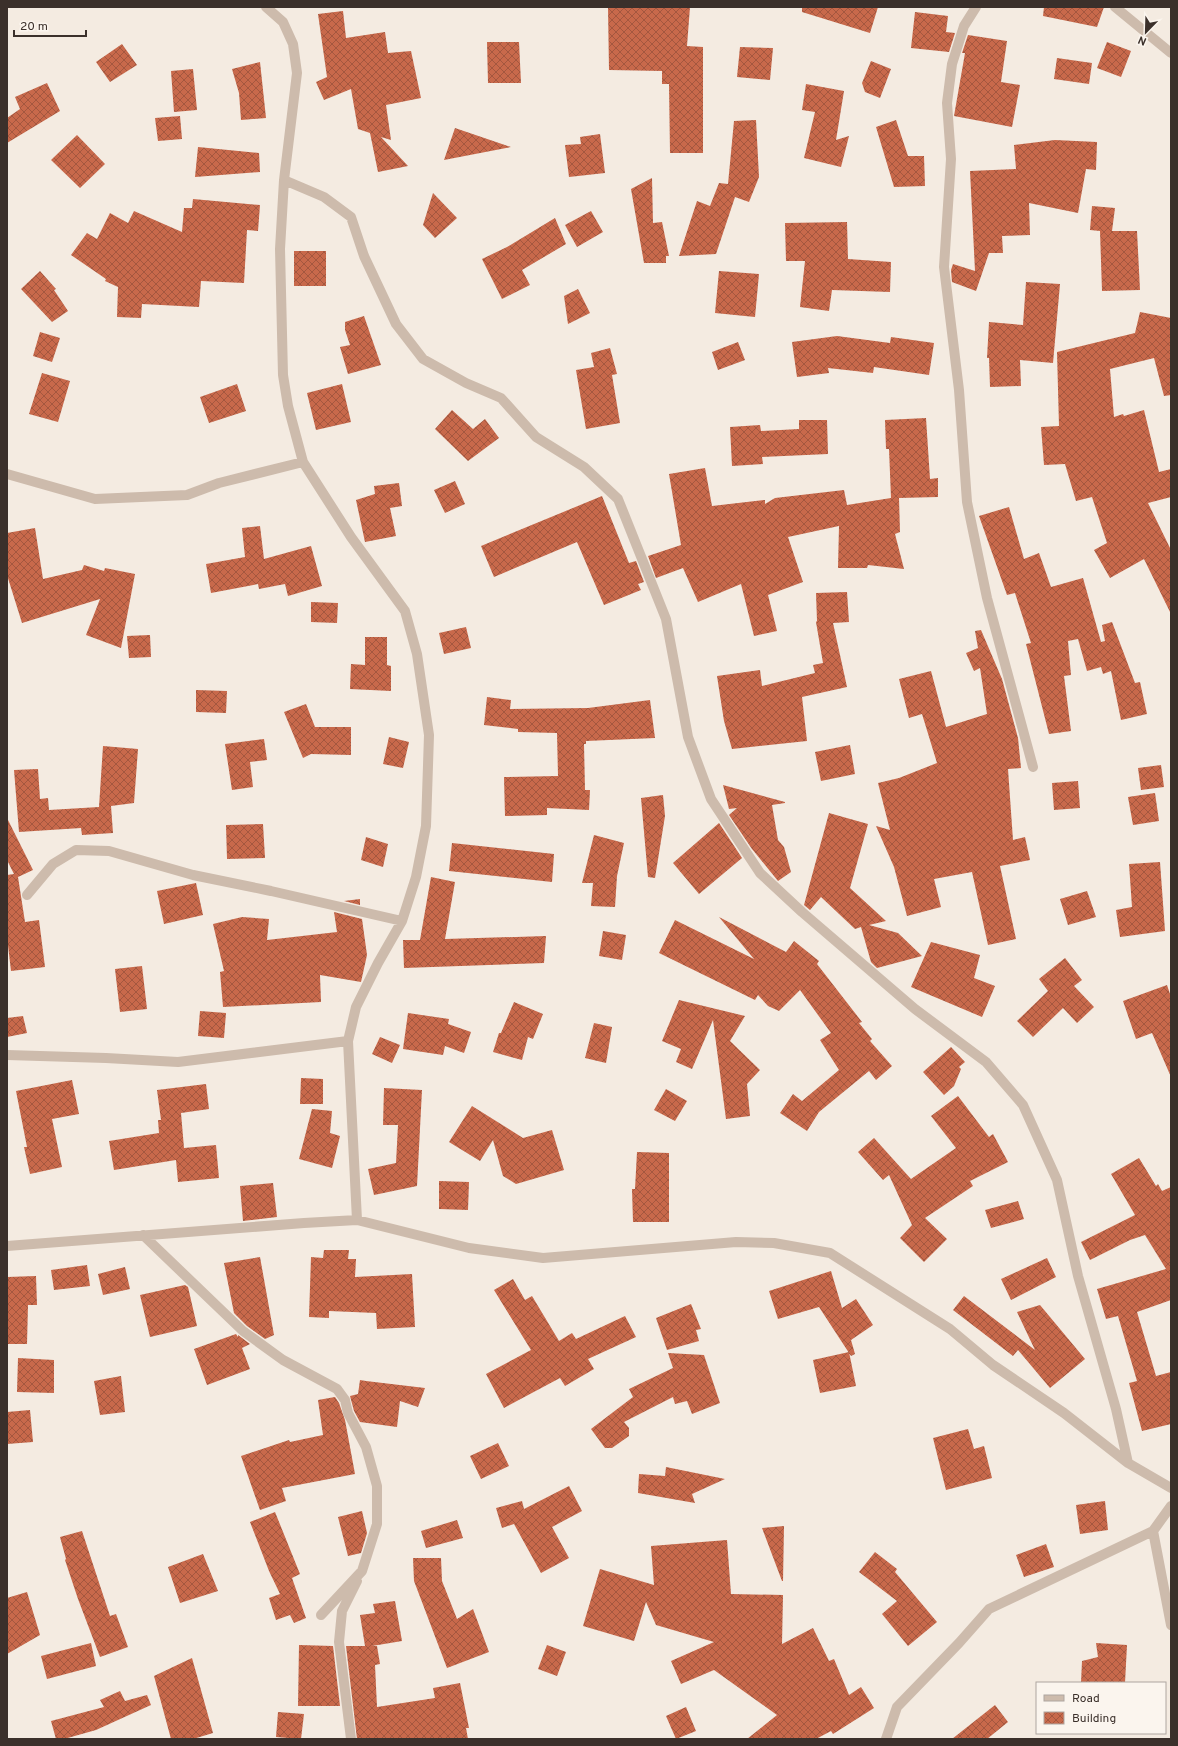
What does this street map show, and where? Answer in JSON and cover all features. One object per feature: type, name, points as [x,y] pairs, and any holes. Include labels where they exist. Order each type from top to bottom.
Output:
[{"type":"street","points":[[266,7],[283,22],[293,44],[297,73],[284,180],[280,249],[283,375],[288,406],[303,462],[351,537],[405,610],[417,654],[429,735],[426,826],[416,877],[402,921],[378,963],[356,1007],[348,1041],[357,1220]]},
{"type":"street","points":[[976,7],[964,26],[952,64],[947,103],[951,159],[944,267],[959,390],[967,502],[987,598],[1033,767]]},
{"type":"street","points":[[1114,7],[1171,53]]},
{"type":"street","points":[[284,180],[324,197],[350,217],[364,256],[396,324],[424,359],[466,383],[501,398],[536,437],[584,467],[618,499],[666,619],[688,737],[711,799],[760,873],[802,912],[915,1009],[986,1062],[1023,1104],[1057,1180],[1078,1276],[1116,1408],[1128,1463]]},
{"type":"street","points":[[7,474],[96,499],[187,495],[219,483],[303,462]]},
{"type":"street","points":[[28,895],[53,864],[76,850],[109,852],[193,875],[402,921]]},
{"type":"street","points":[[7,1055],[178,1062],[348,1041]]},
{"type":"street","points":[[7,1246],[357,1220],[469,1248],[543,1258],[736,1242],[774,1243],[830,1253],[950,1329],[993,1364],[1064,1413],[1128,1463],[1171,1488]]},
{"type":"street","points":[[143,1235],[243,1331],[283,1360],[337,1389],[345,1400],[348,1413],[366,1447],[376,1486],[377,1524],[362,1571],[342,1611],[340,1629],[341,1666],[351,1739]]},
{"type":"street","points":[[886,1739],[897,1707],[990,1609],[1153,1531],[1171,1506]]},
{"type":"street","points":[[1153,1531],[1171,1624]]},
{"type":"street","points":[[321,1615],[362,1571]]},
{"type":"building","points":[[608,7],[690,7],[687,46],[703,47],[703,153],[670,153],[669,84],[662,84],[662,71],[609,70]]},
{"type":"building","points":[[802,7],[878,7],[870,33],[802,12]]},
{"type":"building","points":[[1044,7],[1104,7],[1097,27],[1043,16]]},
{"type":"building","points":[[343,11],[346,38],[385,32],[388,53],[411,51],[421,98],[386,105],[391,140],[381,137],[408,166],[378,172],[370,133],[358,129],[351,89],[324,100],[316,82],[327,77],[318,14]]},
{"type":"building","points":[[915,12],[948,16],[946,32],[955,33],[949,52],[911,48]]},
{"type":"building","points":[[968,35],[1007,41],[1001,82],[1020,85],[1012,127],[954,116],[965,53],[962,53]]},
{"type":"building","points":[[487,42],[519,42],[521,83],[488,83]]},
{"type":"building","points":[[1107,42],[1131,51],[1121,77],[1097,68]]},
{"type":"building","points":[[122,44],[137,65],[110,82],[96,62]]},
{"type":"building","points":[[740,47],[773,48],[770,80],[737,77]]},
{"type":"building","points":[[1057,58],[1092,63],[1089,84],[1054,79]]},
{"type":"building","points":[[871,61],[891,69],[880,98],[865,92],[862,83]]},
{"type":"building","points":[[260,62],[266,118],[241,120],[239,93],[232,69]]},
{"type":"building","points":[[193,69],[197,110],[174,112],[171,71]]},
{"type":"building","points":[[47,83],[60,111],[7,143],[7,118],[20,109],[15,97]]},
{"type":"building","points":[[806,84],[844,91],[836,140],[849,136],[841,167],[804,158],[815,112],[802,110]]},
{"type":"building","points":[[180,116],[182,139],[158,141],[155,118]]},
{"type":"building","points":[[756,120],[759,177],[749,202],[735,197],[716,254],[679,256],[697,201],[710,206],[719,183],[728,184],[734,121]]},
{"type":"building","points":[[896,120],[908,156],[924,156],[925,186],[894,187],[876,127]]},
{"type":"building","points":[[455,128],[511,147],[444,160]]},
{"type":"building","points":[[600,134],[605,173],[569,177],[565,145],[581,144],[580,137]]},
{"type":"building","points":[[77,135],[105,164],[80,188],[51,160]]},
{"type":"building","points":[[1055,140],[1097,142],[1096,170],[1086,169],[1078,213],[1029,203],[1030,235],[1002,236],[1003,253],[989,253],[976,291],[952,282],[951,270],[953,264],[975,271],[970,171],[1016,169],[1014,145]]},
{"type":"building","points":[[198,147],[259,153],[260,172],[195,177]]},
{"type":"building","points":[[652,178],[653,223],[662,222],[669,256],[666,256],[666,263],[644,263],[631,189]]},
{"type":"building","points":[[433,193],[457,218],[435,238],[423,225]]},
{"type":"building","points":[[193,199],[260,205],[258,231],[247,230],[244,283],[201,281],[199,307],[142,304],[141,318],[117,317],[118,287],[105,281],[106,279],[71,255],[87,233],[97,239],[110,213],[128,223],[134,211],[182,232],[184,208],[192,208]]},
{"type":"building","points":[[1092,206],[1115,208],[1112,231],[1137,231],[1140,290],[1102,291],[1100,231],[1090,230]]},
{"type":"building","points":[[591,211],[603,232],[577,247],[565,225]]},
{"type":"building","points":[[555,218],[566,244],[522,270],[530,285],[502,299],[482,259],[507,247]]},
{"type":"building","points":[[847,222],[848,259],[891,262],[890,292],[832,290],[829,311],[800,307],[805,261],[786,261],[785,223]]},
{"type":"building","points":[[294,251],[326,251],[326,286],[294,286]]},
{"type":"building","points":[[40,271],[56,289],[54,290],[68,311],[52,322],[21,289]]},
{"type":"building","points":[[719,271],[759,274],[755,317],[715,313]]},
{"type":"building","points":[[1026,282],[1060,284],[1053,363],[1020,360],[1021,386],[990,387],[989,358],[987,358],[989,322],[1023,325]]},
{"type":"building","points":[[578,289],[590,313],[568,324],[564,296]]},
{"type":"building","points":[[1140,312],[1171,318],[1171,395],[1164,396],[1154,358],[1110,369],[1114,417],[1123,414],[1124,416],[1144,410],[1159,472],[1171,469],[1171,497],[1148,503],[1171,550],[1171,614],[1144,559],[1110,578],[1094,550],[1107,543],[1092,497],[1076,501],[1065,464],[1044,465],[1041,427],[1059,426],[1057,352],[1135,333]]},
{"type":"building","points":[[364,316],[381,365],[348,374],[340,347],[350,345],[345,330],[345,322]]},
{"type":"building","points":[[40,332],[60,338],[52,362],[33,356]]},
{"type":"building","points":[[837,336],[890,343],[891,337],[934,343],[929,375],[874,367],[873,373],[828,368],[829,373],[797,377],[792,342]]},
{"type":"building","points":[[738,342],[745,360],[718,370],[712,352]]},
{"type":"building","points":[[610,348],[617,374],[612,375],[620,423],[586,429],[576,370],[594,367],[591,353]]},
{"type":"building","points":[[42,373],[70,381],[58,422],[29,414]]},
{"type":"building","points":[[237,384],[246,411],[209,423],[200,397]]},
{"type":"building","points":[[342,384],[351,422],[316,430],[307,393]]},
{"type":"building","points":[[452,410],[473,429],[485,419],[499,438],[468,461],[435,429]]},
{"type":"building","points":[[926,418],[930,479],[938,478],[938,497],[899,498],[900,532],[895,534],[904,569],[868,565],[867,568],[838,568],[839,526],[788,537],[803,582],[768,595],[777,631],[754,636],[741,584],[698,602],[683,568],[656,578],[648,556],[681,545],[669,474],[705,468],[712,506],[765,500],[765,504],[775,498],[844,490],[847,505],[891,498],[889,449],[886,449],[885,420]]},
{"type":"building","points":[[799,420],[827,420],[828,454],[762,457],[763,464],[732,466],[730,427],[760,425],[761,431],[799,429]]},
{"type":"building","points":[[455,481],[465,504],[445,513],[434,490]]},
{"type":"building","points":[[399,483],[402,506],[390,508],[396,536],[365,542],[356,500],[375,494],[374,486]]},
{"type":"building","points":[[602,496],[629,563],[636,561],[644,582],[638,584],[641,590],[604,605],[577,542],[494,577],[481,546]]},
{"type":"building","points":[[1009,507],[1024,559],[1039,553],[1051,587],[1083,578],[1101,642],[1105,641],[1102,625],[1112,622],[1135,683],[1140,682],[1147,714],[1121,720],[1111,671],[1103,674],[1101,667],[1087,671],[1078,639],[1068,641],[1071,675],[1064,676],[1071,731],[1049,734],[1026,644],[1031,643],[1015,593],[1007,595],[979,516]]},
{"type":"building","points":[[260,526],[264,559],[311,546],[322,586],[288,596],[285,584],[259,589],[258,584],[211,593],[206,564],[245,557],[242,528]]},
{"type":"building","points":[[35,528],[43,579],[82,570],[84,565],[104,571],[105,568],[135,574],[121,648],[86,635],[100,599],[22,623],[7,575],[7,533]]},
{"type":"building","points":[[847,592],[849,622],[833,623],[847,687],[802,697],[807,741],[732,749],[724,721],[717,676],[760,670],[762,686],[815,673],[813,665],[823,663],[816,622],[816,593]]},
{"type":"building","points":[[311,602],[338,603],[337,623],[311,622]]},
{"type":"building","points":[[466,627],[471,648],[444,654],[439,633]]},
{"type":"building","points":[[981,630],[1002,679],[1018,738],[1021,768],[1008,769],[1013,840],[1025,837],[1030,860],[1000,866],[1016,939],[988,945],[972,872],[934,879],[941,907],[907,916],[894,867],[876,826],[890,830],[878,783],[899,778],[937,763],[922,714],[909,718],[899,679],[931,671],[946,727],[987,714],[980,668],[974,671],[966,653],[978,648],[975,631]]},
{"type":"building","points":[[150,635],[151,657],[129,658],[127,636]]},
{"type":"building","points":[[365,637],[387,637],[387,665],[391,666],[391,691],[350,689],[351,664],[365,665]]},
{"type":"building","points":[[196,690],[227,691],[226,713],[196,712]]},
{"type":"building","points":[[487,697],[511,700],[510,709],[588,708],[650,700],[655,738],[586,741],[586,744],[584,744],[585,790],[590,790],[589,810],[547,808],[547,815],[505,816],[504,777],[558,776],[557,733],[518,732],[518,729],[484,725]]},
{"type":"building","points":[[306,704],[315,727],[351,727],[351,755],[311,754],[303,758],[284,712]]},
{"type":"building","points":[[389,737],[409,742],[403,768],[383,764]]},
{"type":"building","points":[[264,739],[267,760],[250,762],[253,787],[232,790],[225,744]]},
{"type":"building","points":[[850,745],[855,774],[821,781],[815,752]]},
{"type":"building","points":[[103,746],[138,749],[134,803],[111,806],[113,833],[82,835],[81,828],[19,832],[14,770],[38,769],[40,799],[48,798],[49,810],[99,807]]},
{"type":"building","points":[[1161,765],[1164,787],[1141,790],[1138,768]]},
{"type":"building","points":[[1078,781],[1080,808],[1054,810],[1052,783]]},
{"type":"building","points":[[723,785],[785,802],[772,805],[778,840],[784,847],[791,872],[778,881],[752,849],[729,815],[737,808],[729,809]]},
{"type":"building","points":[[1155,793],[1159,821],[1133,825],[1128,797]]},
{"type":"building","points":[[663,795],[665,816],[655,878],[648,877],[641,798]]},
{"type":"building","points":[[829,813],[868,824],[850,888],[886,921],[869,925],[898,933],[922,956],[877,968],[871,962],[861,927],[855,929],[821,897],[810,910],[804,905]]},
{"type":"building","points":[[7,818],[33,870],[18,877],[25,922],[39,920],[45,967],[11,971],[7,937],[7,875],[14,874],[7,860]]},
{"type":"building","points":[[719,823],[742,858],[699,894],[673,863]]},
{"type":"building","points":[[263,824],[265,858],[227,859],[226,825]]},
{"type":"building","points":[[594,835],[624,843],[617,876],[615,907],[591,906],[593,883],[582,883]]},
{"type":"building","points":[[366,837],[388,844],[383,867],[361,860]]},
{"type":"building","points":[[452,843],[554,854],[552,882],[449,871]]},
{"type":"building","points":[[1160,862],[1165,931],[1120,937],[1116,910],[1132,907],[1129,864]]},
{"type":"building","points":[[431,877],[455,882],[445,939],[546,936],[544,963],[404,968],[403,940],[420,940]]},
{"type":"building","points":[[196,883],[203,915],[164,924],[157,891]]},
{"type":"building","points":[[1087,891],[1096,917],[1068,925],[1060,899]]},
{"type":"building","points":[[360,899],[360,905],[344,901]]},
{"type":"building","points":[[334,912],[362,919],[367,955],[361,982],[320,975],[321,1002],[223,1007],[220,972],[224,971],[213,924],[242,917],[269,919],[267,940],[337,932]]},
{"type":"building","points":[[719,917],[786,952],[794,941],[819,961],[817,964],[862,1022],[859,1023],[872,1039],[870,1041],[892,1066],[876,1080],[869,1071],[819,1112],[807,1131],[780,1113],[793,1094],[802,1101],[839,1070],[820,1040],[831,1033],[800,990],[779,1011],[768,1006],[758,995],[755,1000],[659,953],[675,920],[754,959]]},
{"type":"building","points":[[603,931],[626,935],[622,960],[599,956]]},
{"type":"building","points":[[931,942],[980,955],[974,978],[995,986],[982,1017],[911,987]]},
{"type":"building","points":[[1065,958],[1082,980],[1074,986],[1094,1007],[1077,1023],[1063,1008],[1033,1037],[1017,1021],[1048,991],[1039,979]]},
{"type":"building","points":[[142,966],[147,1009],[120,1012],[115,969]]},
{"type":"building","points":[[1167,985],[1171,997],[1171,1077],[1152,1033],[1136,1039],[1123,1001]]},
{"type":"building","points":[[679,1000],[745,1016],[730,1041],[760,1070],[747,1084],[750,1116],[726,1119],[713,1020],[692,1069],[676,1062],[681,1049],[662,1041]]},
{"type":"building","points":[[514,1002],[543,1014],[533,1039],[528,1037],[522,1060],[493,1052],[499,1033],[501,1033]]},
{"type":"building","points":[[200,1011],[226,1013],[224,1038],[198,1036]]},
{"type":"building","points":[[408,1013],[449,1019],[448,1024],[471,1032],[464,1053],[445,1046],[443,1055],[403,1049]]},
{"type":"building","points":[[23,1016],[27,1033],[7,1037],[7,1018]]},
{"type":"building","points":[[594,1023],[612,1027],[606,1063],[585,1058]]},
{"type":"building","points":[[380,1037],[400,1045],[392,1063],[372,1054]]},
{"type":"building","points":[[951,1047],[965,1062],[959,1067],[961,1069],[954,1086],[944,1095],[923,1072]]},
{"type":"building","points":[[301,1078],[323,1079],[323,1104],[300,1104]]},
{"type":"building","points":[[72,1080],[79,1114],[52,1119],[62,1167],[30,1174],[24,1147],[27,1147],[16,1091]]},
{"type":"building","points":[[206,1084],[209,1109],[181,1113],[184,1148],[216,1145],[219,1178],[178,1182],[176,1160],[114,1170],[109,1141],[159,1133],[158,1120],[161,1120],[157,1090]]},
{"type":"building","points":[[384,1088],[422,1090],[417,1186],[374,1195],[368,1169],[396,1163],[398,1125],[383,1125]]},
{"type":"building","points":[[666,1089],[687,1101],[675,1121],[654,1110]]},
{"type":"building","points":[[958,1096],[989,1137],[993,1134],[1008,1162],[970,1181],[973,1186],[925,1218],[947,1239],[924,1262],[900,1238],[912,1225],[889,1175],[883,1180],[858,1152],[874,1138],[911,1179],[956,1148],[931,1116]]},
{"type":"building","points":[[472,1106],[523,1138],[552,1130],[564,1170],[516,1184],[503,1176],[493,1140],[480,1161],[449,1142]]},
{"type":"building","points":[[312,1109],[332,1111],[330,1133],[340,1136],[332,1168],[299,1159]]},
{"type":"building","points":[[637,1152],[669,1153],[669,1222],[633,1222],[632,1189],[635,1189]]},
{"type":"building","points":[[1139,1158],[1156,1186],[1158,1184],[1162,1191],[1171,1187],[1171,1300],[1137,1312],[1156,1376],[1171,1372],[1171,1424],[1142,1431],[1129,1383],[1137,1381],[1118,1316],[1106,1319],[1097,1289],[1166,1269],[1145,1235],[1130,1240],[1090,1260],[1081,1242],[1135,1215],[1111,1174]]},
{"type":"building","points":[[439,1181],[469,1182],[468,1210],[439,1209]]},
{"type":"building","points":[[273,1183],[277,1217],[243,1221],[240,1186]]},
{"type":"building","points":[[1018,1201],[1024,1219],[991,1228],[985,1210]]},
{"type":"building","points":[[324,1250],[349,1250],[348,1259],[356,1259],[355,1277],[412,1274],[415,1327],[377,1329],[376,1313],[329,1311],[329,1318],[309,1317],[311,1257],[323,1258]]},
{"type":"building","points":[[260,1257],[274,1335],[265,1339],[247,1326],[234,1313],[224,1263]]},
{"type":"building","points":[[1047,1258],[1056,1277],[1011,1300],[1001,1279]]},
{"type":"building","points":[[87,1265],[90,1286],[54,1290],[51,1270]]},
{"type":"building","points":[[125,1267],[130,1289],[103,1295],[98,1274]]},
{"type":"building","points":[[831,1271],[842,1308],[856,1299],[873,1325],[851,1340],[855,1354],[851,1356],[819,1307],[778,1319],[769,1291]]},
{"type":"building","points":[[36,1276],[37,1305],[28,1305],[27,1344],[7,1344],[7,1277]]},
{"type":"building","points":[[513,1279],[525,1300],[532,1296],[559,1341],[572,1333],[576,1339],[625,1316],[636,1337],[588,1359],[594,1369],[565,1386],[560,1378],[504,1408],[486,1374],[531,1350],[494,1290]]},
{"type":"building","points":[[185,1285],[188,1287],[197,1326],[150,1337],[140,1295]]},
{"type":"building","points":[[964,1296],[1035,1350],[1017,1312],[1040,1305],[1085,1359],[1050,1388],[1018,1350],[1013,1356],[953,1310]]},
{"type":"building","points":[[691,1304],[701,1329],[696,1330],[699,1341],[667,1350],[656,1318]]},
{"type":"building","points":[[236,1334],[238,1337],[238,1335],[250,1344],[242,1348],[250,1369],[207,1385],[194,1349]]},
{"type":"building","points":[[849,1352],[856,1386],[820,1393],[813,1360]]},
{"type":"building","points":[[668,1353],[704,1355],[720,1403],[692,1414],[687,1401],[675,1404],[673,1397],[624,1422],[629,1428],[629,1436],[612,1448],[605,1448],[591,1429],[633,1397],[629,1389],[673,1368]]},
{"type":"building","points":[[18,1358],[54,1360],[54,1393],[17,1392]]},
{"type":"building","points":[[121,1376],[125,1412],[100,1415],[94,1381]]},
{"type":"building","points":[[360,1380],[425,1388],[418,1407],[400,1401],[397,1427],[360,1422],[354,1411],[350,1396],[358,1394]]},
{"type":"building","points":[[335,1397],[339,1403],[345,1420],[355,1474],[282,1488],[286,1501],[260,1510],[241,1456],[289,1440],[290,1442],[323,1435],[318,1400]]},
{"type":"building","points":[[30,1410],[33,1442],[7,1444],[7,1412]]},
{"type":"building","points":[[968,1429],[974,1449],[984,1446],[992,1478],[946,1490],[933,1438]]},
{"type":"building","points":[[498,1443],[509,1466],[481,1479],[470,1456]]},
{"type":"building","points":[[666,1467],[725,1479],[692,1494],[695,1503],[638,1493],[639,1474],[665,1476]]},
{"type":"building","points":[[569,1486],[582,1511],[552,1527],[569,1558],[541,1573],[514,1524],[502,1528],[496,1508],[522,1501],[524,1509]]},
{"type":"building","points":[[1105,1501],[1108,1530],[1080,1534],[1076,1505]]},
{"type":"building","points":[[362,1511],[367,1533],[361,1553],[348,1556],[338,1517]]},
{"type":"building","points":[[275,1512],[300,1574],[292,1578],[306,1618],[294,1623],[290,1615],[276,1620],[269,1598],[280,1594],[269,1571],[250,1522]]},
{"type":"building","points":[[457,1520],[463,1538],[426,1548],[421,1531]]},
{"type":"building","points":[[784,1526],[783,1581],[782,1581],[762,1528]]},
{"type":"building","points":[[82,1531],[110,1616],[116,1614],[128,1647],[100,1657],[65,1560],[60,1537]]},
{"type":"building","points":[[727,1540],[731,1594],[783,1595],[782,1644],[813,1628],[829,1661],[834,1659],[849,1695],[861,1687],[874,1708],[833,1734],[831,1731],[816,1739],[747,1739],[777,1715],[714,1670],[681,1684],[671,1661],[714,1642],[656,1625],[646,1602],[634,1641],[583,1626],[600,1569],[654,1585],[651,1546]]},
{"type":"building","points":[[1046,1544],[1054,1567],[1024,1577],[1016,1555]]},
{"type":"building","points":[[875,1552],[897,1569],[895,1572],[937,1622],[908,1646],[882,1614],[897,1601],[859,1572]]},
{"type":"building","points":[[203,1554],[218,1591],[180,1603],[168,1567]]},
{"type":"building","points":[[413,1558],[441,1558],[442,1581],[457,1619],[473,1609],[489,1652],[447,1668],[414,1581]]},
{"type":"building","points":[[27,1592],[40,1635],[7,1654],[7,1598]]},
{"type":"building","points":[[395,1601],[402,1641],[372,1646],[377,1646],[380,1664],[375,1665],[377,1707],[435,1698],[433,1688],[460,1683],[469,1728],[466,1728],[468,1739],[357,1739],[346,1646],[365,1646],[360,1615],[375,1613],[373,1604]]},
{"type":"building","points":[[91,1643],[96,1666],[47,1679],[41,1656]]},
{"type":"building","points":[[1096,1643],[1127,1645],[1125,1682],[1081,1682],[1082,1661],[1098,1657]]},
{"type":"building","points":[[299,1645],[333,1646],[340,1706],[298,1706]]},
{"type":"building","points":[[547,1645],[566,1652],[557,1676],[538,1669]]},
{"type":"building","points":[[192,1658],[213,1733],[193,1739],[171,1739],[154,1676]]},
{"type":"building","points":[[120,1691],[125,1701],[147,1695],[151,1705],[96,1730],[64,1739],[56,1739],[51,1721],[104,1707],[100,1700]]},
{"type":"building","points":[[995,1705],[1008,1722],[987,1739],[952,1739]]},
{"type":"building","points":[[686,1707],[696,1731],[676,1739],[666,1716]]},
{"type":"building","points":[[278,1712],[304,1714],[301,1739],[276,1737]]}]
